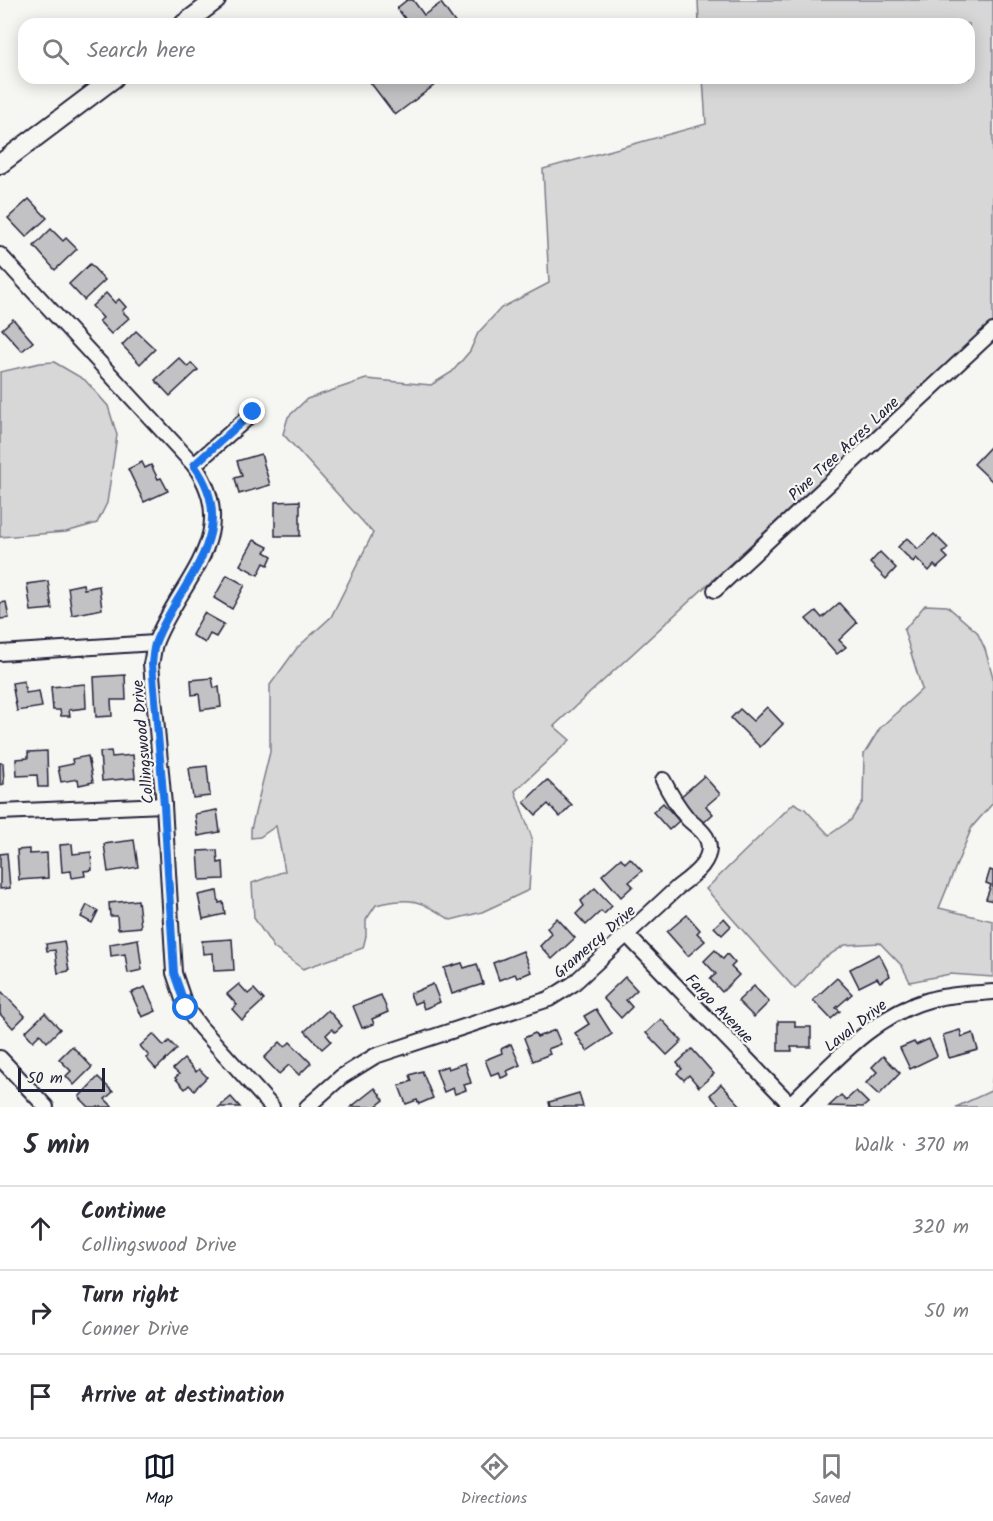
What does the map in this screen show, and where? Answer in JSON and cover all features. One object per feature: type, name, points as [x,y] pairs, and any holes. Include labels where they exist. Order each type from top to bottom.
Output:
[{"type":"street","points":[[191,18],[209,2]]},
{"type":"street","points":[[0,164],[106,84]]},
{"type":"street","name":"Collingswood Drive","points":[[0,255],[194,465],[202,476],[210,495],[214,516],[209,542],[155,643],[152,664],[164,805],[174,973],[186,1008],[200,1027],[272,1107]]},
{"type":"street","name":"Pine Tree Acres Lane","points":[[715,590],[993,331]]},
{"type":"street","points":[[194,465],[253,412]]},
{"type":"street","points":[[0,653],[155,643]]},
{"type":"street","name":"Gramercy Drive","points":[[307,1107],[341,1077],[375,1056],[549,999],[573,984],[695,874],[705,862],[709,850],[707,839],[674,801],[663,780]]},
{"type":"street","points":[[0,812],[164,805]]},
{"type":"street","name":"Fargo Avenue","points":[[627,935],[789,1106]]},
{"type":"street","name":"Laval Drive","points":[[789,1106],[854,1043],[880,1023],[907,1007],[931,999],[993,992]]},
{"type":"street","points":[[0,1058],[46,1107]]},
{"type":"shaded area","points":[[698,0],[993,0],[993,322],[554,726],[570,740],[515,791],[532,838],[529,890],[482,912],[451,920],[416,902],[399,901],[376,905],[366,920],[363,948],[303,969],[274,948],[254,918],[252,883],[285,871],[276,826],[260,837],[251,838],[251,829],[270,752],[270,685],[297,648],[331,617],[373,533],[283,434],[288,417],[307,399],[366,379],[431,385],[452,372],[470,351],[478,333],[501,308],[549,283],[543,169],[706,124],[703,84],[975,84],[975,18],[699,18]]},
{"type":"shaded area","points":[[54,362],[85,380],[108,406],[117,435],[107,503],[97,523],[66,532],[0,537],[0,372]]},
{"type":"shaded area","points":[[925,605],[947,606],[977,632],[985,649],[993,677],[993,803],[972,827],[939,908],[993,921],[993,977],[950,974],[910,982],[902,966],[880,943],[845,945],[821,960],[795,989],[706,889],[794,803],[805,809],[829,835],[851,820],[863,801],[864,754],[880,728],[922,689],[904,630]]},
{"type":"shaded area","points":[[993,1074],[993,1107],[956,1107],[991,1091]]},
{"type":"building","points":[[407,0],[413,0],[424,15],[441,3],[452,18],[404,18],[397,8]]},
{"type":"building","points":[[372,84],[436,84],[395,115]]},
{"type":"building","points":[[29,199],[47,218],[26,237],[8,218]]},
{"type":"building","points":[[51,229],[63,241],[66,238],[77,249],[55,270],[34,246]]},
{"type":"building","points":[[90,264],[105,280],[84,300],[69,284]]},
{"type":"building","points":[[106,293],[115,303],[119,299],[126,307],[122,311],[129,318],[111,334],[99,321],[103,318],[92,306]]},
{"type":"building","points":[[13,319],[33,342],[22,351],[2,329]]},
{"type":"building","points":[[136,331],[155,349],[140,364],[122,345]]},
{"type":"building","points":[[179,358],[188,367],[191,363],[198,370],[170,396],[155,380]]},
{"type":"building","points":[[993,444],[993,479],[992,481],[974,464]]},
{"type":"building","points":[[261,454],[270,485],[239,494],[235,478],[242,476],[237,461]]},
{"type":"building","points":[[142,462],[145,468],[151,465],[158,479],[161,478],[168,491],[144,502],[128,469]]},
{"type":"building","points":[[300,501],[300,536],[275,536],[275,502]]},
{"type":"building","points":[[934,534],[948,548],[943,553],[948,558],[937,568],[934,565],[929,571],[916,558],[913,562],[898,547],[907,538],[918,549]]},
{"type":"building","points":[[254,540],[268,547],[265,552],[272,556],[268,565],[264,563],[258,575],[240,565]]},
{"type":"building","points":[[880,552],[896,568],[886,579],[870,563]]},
{"type":"building","points":[[227,575],[245,585],[232,609],[214,598]]},
{"type":"building","points":[[48,581],[52,609],[31,611],[27,584]]},
{"type":"building","points":[[83,584],[84,589],[99,586],[102,609],[72,615],[68,587]]},
{"type":"building","points":[[6,602],[9,618],[0,619],[0,603]]},
{"type":"building","points":[[839,603],[857,623],[839,640],[846,647],[837,654],[806,619],[816,611],[822,618]]},
{"type":"building","points":[[204,613],[224,624],[216,637],[210,634],[205,643],[192,635]]},
{"type":"building","points":[[125,675],[126,700],[111,700],[112,716],[96,717],[94,677]]},
{"type":"building","points":[[212,678],[214,688],[219,687],[221,707],[201,710],[199,694],[192,695],[191,680]]},
{"type":"building","points":[[24,681],[26,693],[39,691],[42,707],[17,711],[12,683]]},
{"type":"building","points":[[85,684],[86,708],[69,710],[70,716],[61,716],[60,710],[53,710],[51,687]]},
{"type":"building","points":[[767,707],[783,724],[760,747],[731,718],[740,709],[753,721]]},
{"type":"building","points":[[47,751],[48,787],[38,787],[37,775],[17,776],[16,759],[28,758],[28,752]]},
{"type":"building","points":[[111,751],[112,757],[133,755],[135,778],[102,781],[100,752]]},
{"type":"building","points":[[88,756],[93,782],[79,785],[78,779],[61,782],[58,767],[73,764],[72,759]]},
{"type":"building","points":[[0,763],[3,763],[4,784],[0,785]]},
{"type":"building","points":[[207,766],[210,796],[193,798],[189,768]]},
{"type":"building","points":[[704,776],[720,794],[706,806],[713,814],[701,825],[678,799]]},
{"type":"building","points":[[547,780],[572,805],[560,817],[548,804],[536,815],[524,802]]},
{"type":"building","points":[[663,803],[679,821],[669,830],[653,812]]},
{"type":"building","points":[[217,810],[220,832],[198,836],[195,814]]},
{"type":"building","points":[[134,840],[138,867],[108,872],[104,844]]},
{"type":"building","points":[[72,844],[73,854],[91,852],[92,870],[84,871],[85,876],[72,878],[71,871],[62,872],[60,845]]},
{"type":"building","points":[[29,849],[29,854],[47,853],[48,878],[19,880],[17,850]]},
{"type":"building","points":[[217,850],[218,863],[223,862],[224,879],[200,880],[198,851]]},
{"type":"building","points":[[7,853],[10,888],[0,889],[0,854]]},
{"type":"building","points":[[621,858],[625,863],[630,858],[642,871],[629,882],[633,886],[621,897],[602,875]]},
{"type":"building","points":[[990,870],[993,871],[993,901],[986,899],[991,885],[986,883]]},
{"type":"building","points":[[595,888],[612,906],[604,914],[601,911],[586,925],[576,914],[584,906],[581,901]]},
{"type":"building","points":[[217,891],[219,903],[223,902],[225,914],[203,919],[198,895]]},
{"type":"building","points":[[138,900],[141,927],[118,929],[117,916],[110,916],[109,903]]},
{"type":"building","points":[[87,905],[98,911],[92,923],[81,917]]},
{"type":"building","points":[[687,915],[700,930],[697,933],[705,941],[688,956],[667,932]]},
{"type":"building","points":[[557,918],[575,938],[552,959],[540,946],[552,934],[547,928]]},
{"type":"building","points":[[724,918],[731,926],[722,935],[714,927]]},
{"type":"building","points":[[138,939],[142,970],[128,973],[125,954],[111,956],[110,944]]},
{"type":"building","points":[[232,939],[234,970],[214,971],[213,953],[203,954],[202,941]]},
{"type":"building","points":[[64,941],[69,971],[58,973],[55,950],[47,951],[46,944]]},
{"type":"building","points":[[715,950],[723,959],[727,954],[735,963],[731,967],[739,975],[722,992],[710,979],[716,974],[704,961]]},
{"type":"building","points":[[523,951],[531,972],[517,978],[515,974],[499,980],[493,963]]},
{"type":"building","points":[[879,954],[890,976],[880,982],[877,978],[859,987],[850,969]]},
{"type":"building","points":[[462,963],[464,968],[477,964],[483,984],[452,994],[444,968]]},
{"type":"building","points":[[625,977],[637,990],[626,1000],[632,1007],[621,1018],[603,998]]},
{"type":"building","points":[[837,978],[852,994],[836,1008],[840,1011],[831,1019],[813,1000]]},
{"type":"building","points":[[239,984],[248,994],[254,989],[264,1000],[242,1020],[232,1009],[237,1005],[227,994]]},
{"type":"building","points":[[433,984],[440,1002],[424,1009],[421,1001],[414,1004],[410,994]]},
{"type":"building","points":[[754,986],[769,1002],[754,1017],[738,1001]]},
{"type":"building","points":[[145,987],[156,1011],[142,1017],[131,993]]},
{"type":"building","points":[[2,992],[25,1016],[13,1028],[0,1014],[0,994]]},
{"type":"building","points":[[381,995],[388,1012],[372,1019],[374,1024],[362,1028],[353,1006]]},
{"type":"building","points":[[596,1009],[612,1034],[587,1051],[575,1033],[589,1024],[584,1016]]},
{"type":"building","points":[[328,1010],[342,1026],[335,1032],[332,1029],[326,1035],[331,1041],[322,1049],[305,1031]]},
{"type":"building","points":[[45,1013],[60,1029],[47,1042],[40,1034],[33,1041],[25,1032]]},
{"type":"building","points":[[661,1019],[682,1041],[667,1055],[646,1033]]},
{"type":"building","points":[[778,1021],[795,1021],[795,1027],[811,1027],[811,1047],[791,1047],[792,1051],[778,1051]]},
{"type":"building","points":[[555,1030],[561,1044],[548,1049],[550,1054],[533,1061],[524,1038],[535,1033],[537,1037]]},
{"type":"building","points":[[960,1030],[962,1037],[973,1033],[978,1050],[949,1058],[943,1035]]},
{"type":"building","points":[[153,1034],[164,1046],[169,1041],[177,1049],[156,1069],[146,1058],[149,1056],[140,1046]]},
{"type":"building","points":[[929,1039],[937,1056],[910,1069],[900,1048],[914,1042],[916,1045]]},
{"type":"building","points":[[280,1042],[285,1047],[290,1042],[311,1063],[299,1075],[289,1065],[279,1074],[264,1058]]},
{"type":"building","points":[[511,1044],[520,1065],[507,1071],[509,1075],[501,1078],[499,1072],[491,1075],[485,1060],[502,1053],[501,1049]]},
{"type":"building","points":[[72,1046],[92,1067],[74,1085],[66,1076],[71,1071],[59,1059]]},
{"type":"building","points":[[692,1049],[714,1074],[699,1087],[689,1075],[684,1080],[677,1073],[682,1069],[677,1063]]},
{"type":"building","points":[[883,1056],[900,1073],[879,1095],[866,1083],[877,1072],[872,1067]]},
{"type":"building","points":[[184,1059],[196,1072],[199,1069],[207,1077],[194,1090],[189,1085],[185,1089],[175,1078],[179,1074],[173,1069]]},
{"type":"building","points":[[465,1063],[471,1083],[464,1085],[466,1090],[455,1094],[453,1088],[444,1092],[436,1070],[447,1066],[448,1069]]},
{"type":"building","points":[[422,1071],[433,1098],[419,1104],[417,1100],[406,1104],[399,1086],[412,1081],[410,1075]]},
{"type":"building","points":[[98,1077],[113,1092],[105,1099],[113,1107],[89,1107],[79,1097]]},
{"type":"building","points":[[721,1084],[742,1107],[721,1107],[710,1095]]},
{"type":"building","points":[[375,1088],[384,1100],[375,1107],[351,1107]]},
{"type":"building","points":[[856,1091],[868,1103],[863,1107],[829,1106],[841,1095],[846,1100]]},
{"type":"building","points":[[579,1093],[583,1107],[550,1107],[549,1102]]},
{"type":"building","points":[[231,1097],[240,1107],[219,1107]]},
{"type":"route","points":[[186,1008],[174,973],[164,805],[152,664],[155,643],[162,628],[209,542],[214,516],[210,495],[202,476],[194,465],[253,412]]}]
